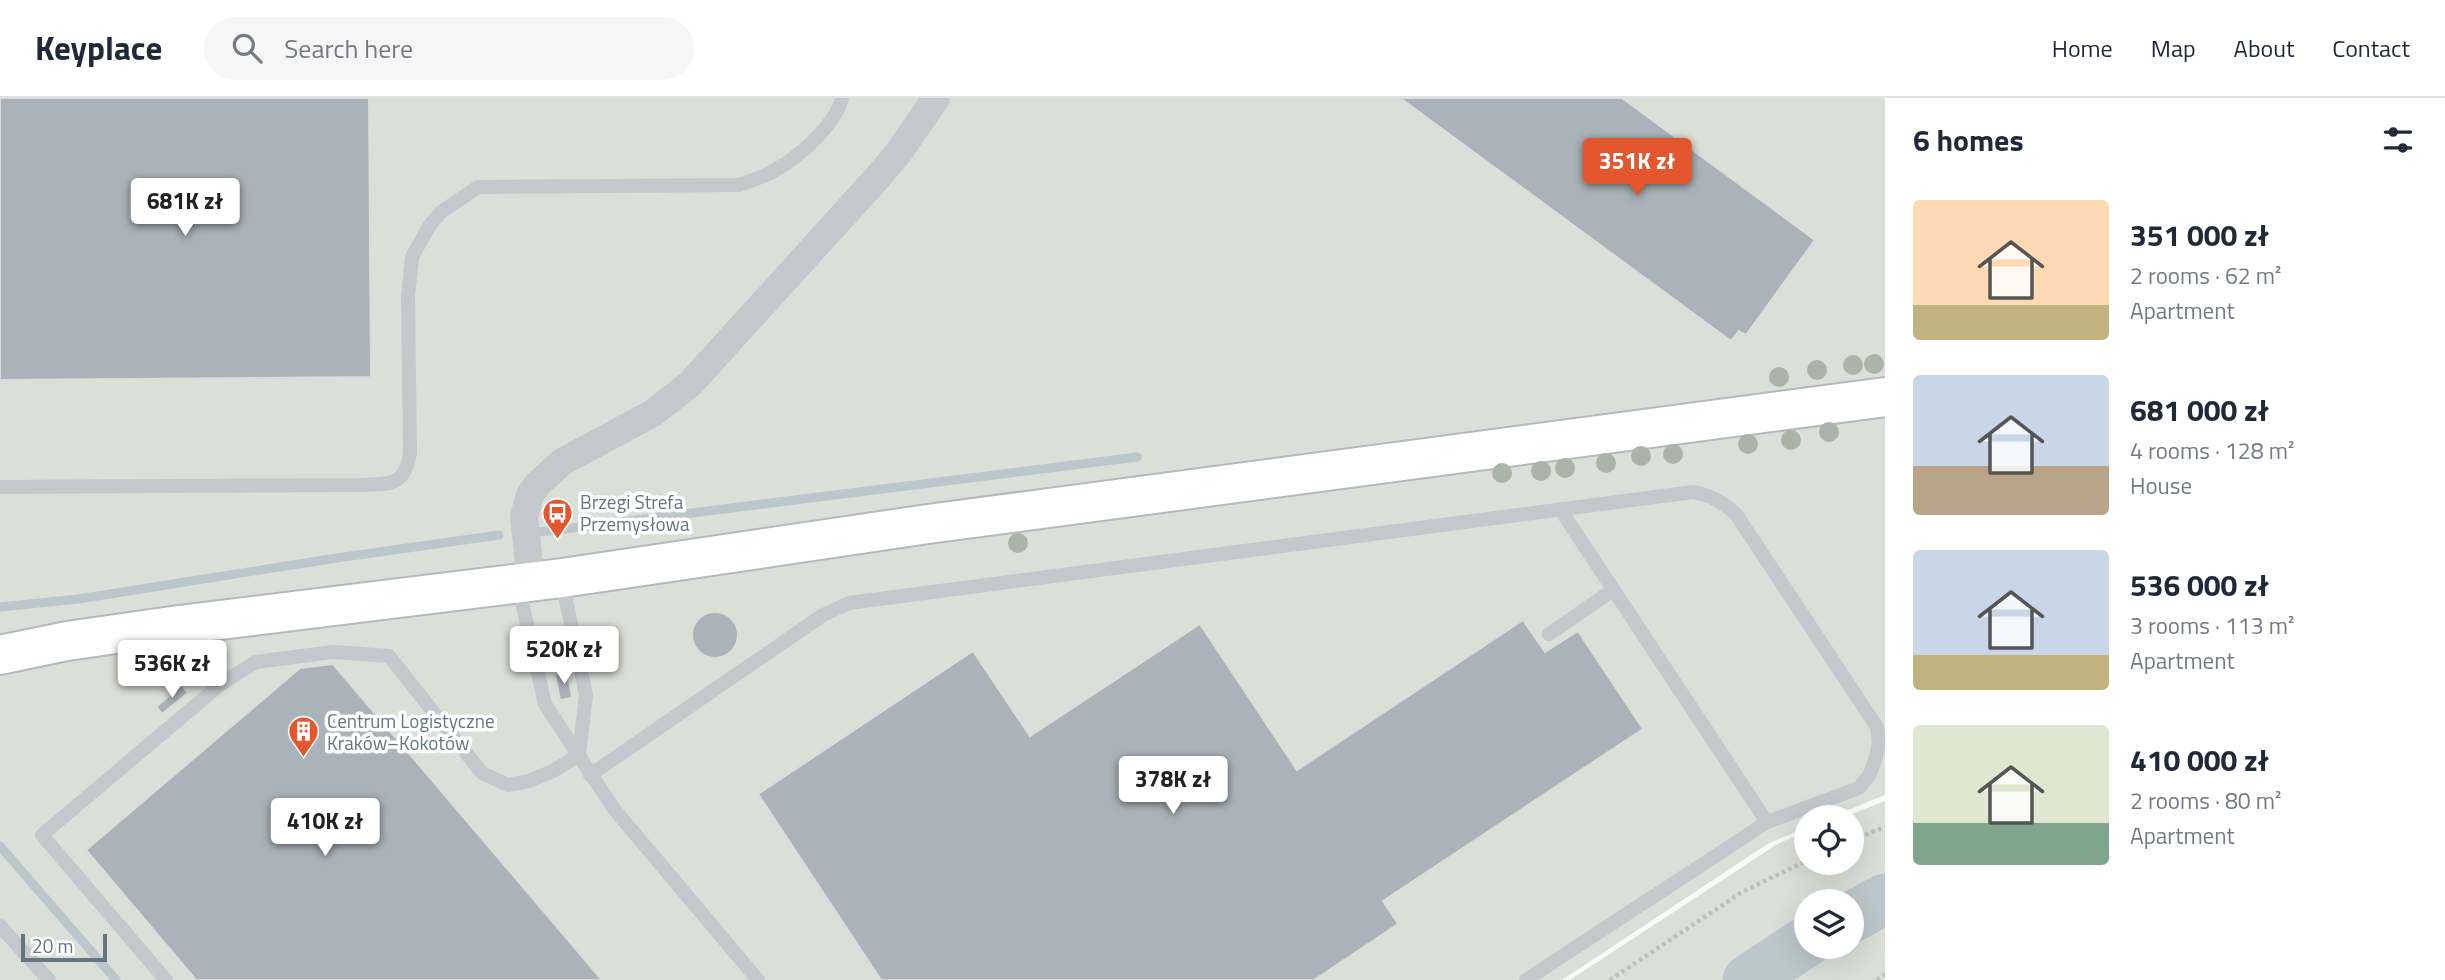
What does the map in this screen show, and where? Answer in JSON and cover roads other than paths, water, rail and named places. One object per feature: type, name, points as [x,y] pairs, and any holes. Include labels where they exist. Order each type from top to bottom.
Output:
[{"type":"street","points":[[537,580],[524,517],[530,495],[538,484],[562,462],[653,413],[690,384],[900,152],[936,98]]},
{"type":"street","points":[[0,655],[67,640],[124,632],[537,580],[928,524],[1885,397]]},
{"type":"lane","points":[[0,487],[363,485],[397,481],[408,466],[410,453],[408,297],[412,257],[430,225],[441,212],[478,187],[739,184],[776,170],[797,154],[819,135],[842,98]]},
{"type":"lane","points":[[590,775],[823,615],[849,603],[1693,492],[1722,501],[1736,514],[1877,727],[1881,750],[1870,774],[1859,788],[1767,822],[1527,980]]},
{"type":"lane","points":[[1560,509],[1767,822]]},
{"type":"lane","points":[[537,580],[586,695],[579,755]]},
{"type":"lane","points":[[537,580],[545,704],[614,809],[758,980]]},
{"type":"lane","points":[[1549,634],[1613,590]]},
{"type":"lane","points":[[166,980],[42,835],[222,683],[256,662],[333,652],[389,656],[482,773],[508,785],[529,781],[553,771],[579,755]]},
{"type":"lane","points":[[0,926],[49,980]]},
{"type":"waterway","points":[[540,532],[1137,457]]},
{"type":"waterway","points":[[0,607],[78,599],[499,535]]},
{"type":"waterway","points":[[0,846],[116,980]]},
{"type":"waterway","points":[[1864,910],[1885,899]]},
{"type":"waterway","points":[[1748,980],[1794,950]]},
{"type":"place","name":"Brzegi Strefa Przemysłowa","points":[[557,540]]},
{"type":"place","name":"Centrum Logistyczne Kraków–Kokotów","points":[[304,759]]}]
